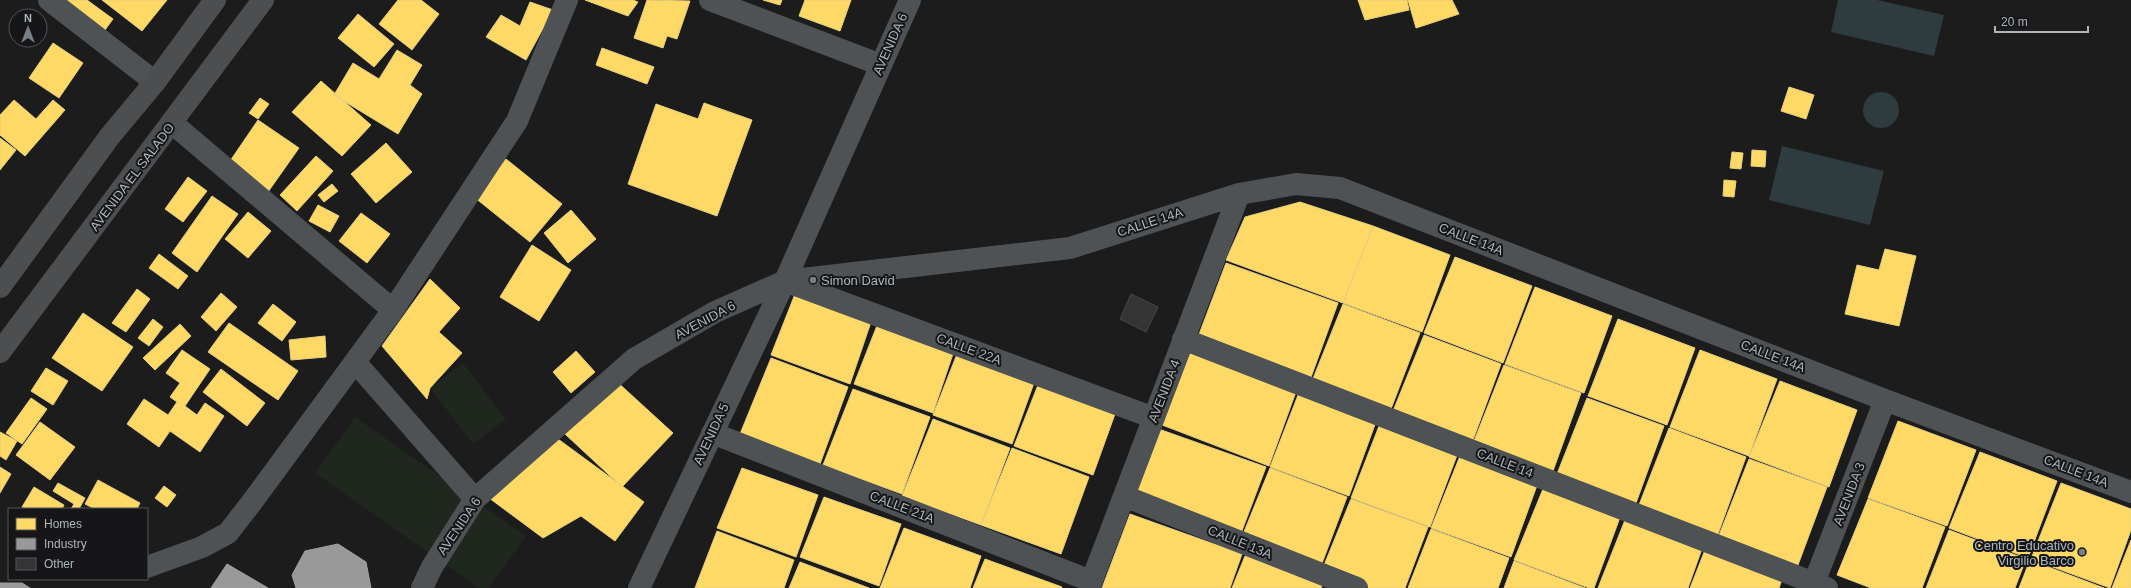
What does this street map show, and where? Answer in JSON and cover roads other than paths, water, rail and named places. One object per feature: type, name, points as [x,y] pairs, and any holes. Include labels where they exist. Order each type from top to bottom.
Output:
[{"type":"main road","points":[[0,287],[110,136],[155,82],[215,0]]},
{"type":"main road","name":"AVENIDA EL SALADO","points":[[0,352],[263,0]]},
{"type":"street","points":[[49,0],[155,82]]},
{"type":"street","points":[[148,567],[202,547],[228,533],[356,363],[393,310],[517,121],[567,0]]},
{"type":"street","points":[[710,0],[881,65]]},
{"type":"street","name":"AVENIDA 6","points":[[422,588],[432,567],[475,499],[634,359],[715,312],[785,281],[910,0]]},
{"type":"street","points":[[172,123],[393,310]]},
{"type":"street","name":"CALLE 14A","points":[[785,281],[1070,248],[1239,194],[1296,184],[1340,188],[1885,400],[2131,492]]},
{"type":"street","name":"AVENIDA 4","points":[[1090,584],[1239,194]]},
{"type":"street","name":"CALLE 22A","points":[[785,281],[1154,418]]},
{"type":"street","name":"AVENIDA 5","points":[[639,588],[785,281]]},
{"type":"street","name":"CALLE 14","points":[[1183,339],[1818,586]]},
{"type":"street","points":[[356,363],[475,499]]},
{"type":"street","name":"AVENIDA 3","points":[[1818,586],[1885,400]]},
{"type":"street","name":"CALLE 21A","points":[[712,433],[1090,584]]},
{"type":"street","name":"CALLE 13A","points":[[1124,496],[1357,588]]},
{"type":"place","name":"Simon David","points":[[813,280]]},
{"type":"place","name":"Centro Educativo Virgilio Barco","points":[[2082,552]]}]
